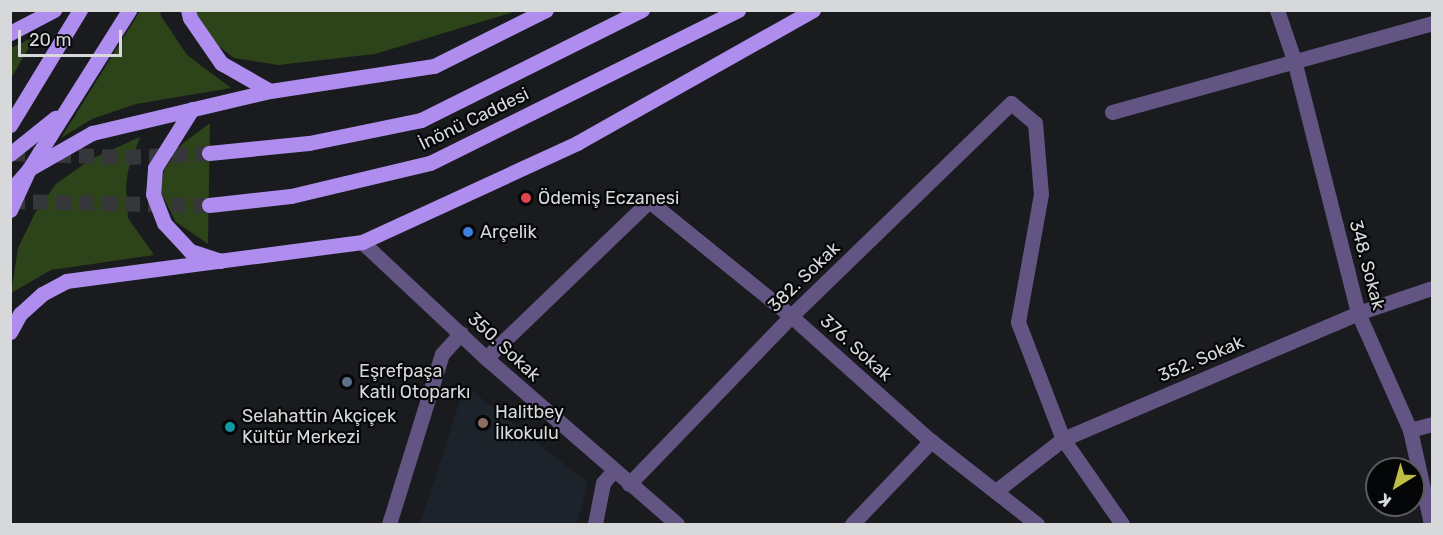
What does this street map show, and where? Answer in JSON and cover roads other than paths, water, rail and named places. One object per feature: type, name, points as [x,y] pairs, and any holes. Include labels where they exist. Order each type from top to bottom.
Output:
[{"type":"main road","points":[[10,33],[54,10]]},
{"type":"main road","points":[[10,125],[80,10]]},
{"type":"main road","points":[[10,210],[29,169],[63,111],[129,10]]},
{"type":"main road","points":[[188,10],[190,18],[221,63],[270,91]]},
{"type":"main road","points":[[10,191],[29,169],[92,133],[270,91],[434,66],[546,10]]},
{"type":"main road","name":"İnönü Caddesi","points":[[209,153],[309,143],[420,120],[642,10]]},
{"type":"main road","name":"İnönü Caddesi","points":[[209,205],[291,196],[430,163],[738,10]]},
{"type":"main road","points":[[10,332],[20,314],[42,294],[66,281],[362,242],[577,143],[813,10]]},
{"type":"main road","points":[[192,109],[155,168],[153,194],[164,223],[190,251],[223,262]]},
{"type":"main road","points":[[10,154],[63,111]]},
{"type":"street","name":"348. Sokak","points":[[1277,10],[1294,60],[1358,313],[1410,430],[1431,525]]},
{"type":"street","points":[[1112,112],[1432,23]]},
{"type":"street","name":"382. Sokak","points":[[629,484],[791,316],[1011,103],[1035,123],[1041,194],[1018,322],[1063,440]]},
{"type":"street","name":"376. Sokak","points":[[486,358],[649,201],[791,316],[931,441],[997,490],[1037,525]]},
{"type":"street","name":"350. Sokak","points":[[362,242],[486,358],[677,525]]},
{"type":"street","name":"352. Sokak","points":[[997,490],[1063,440],[1358,313],[1432,288]]},
{"type":"street","points":[[389,525],[442,354],[461,333]]},
{"type":"street","points":[[1410,430],[1432,424]]},
{"type":"street","points":[[1063,440],[1122,525]]},
{"type":"street","points":[[852,525],[931,441]]},
{"type":"street","points":[[595,525],[603,483],[613,471]]},
{"type":"tunnel","points":[[10,153],[126,157],[209,153]]},
{"type":"tunnel","points":[[10,201],[209,205]]},
{"type":"place","name":"Ödemiş Eczanesi","points":[[526,198]]},
{"type":"place","name":"Arçelik","points":[[468,232]]},
{"type":"place","name":"Eşrefpaşa Katlı Otoparkı","points":[[347,382]]},
{"type":"place","name":"Halitbey İlkokulu","points":[[483,423]]},
{"type":"place","name":"Selahattin Akçiçek Kültür Merkezi","points":[[230,427]]}]
